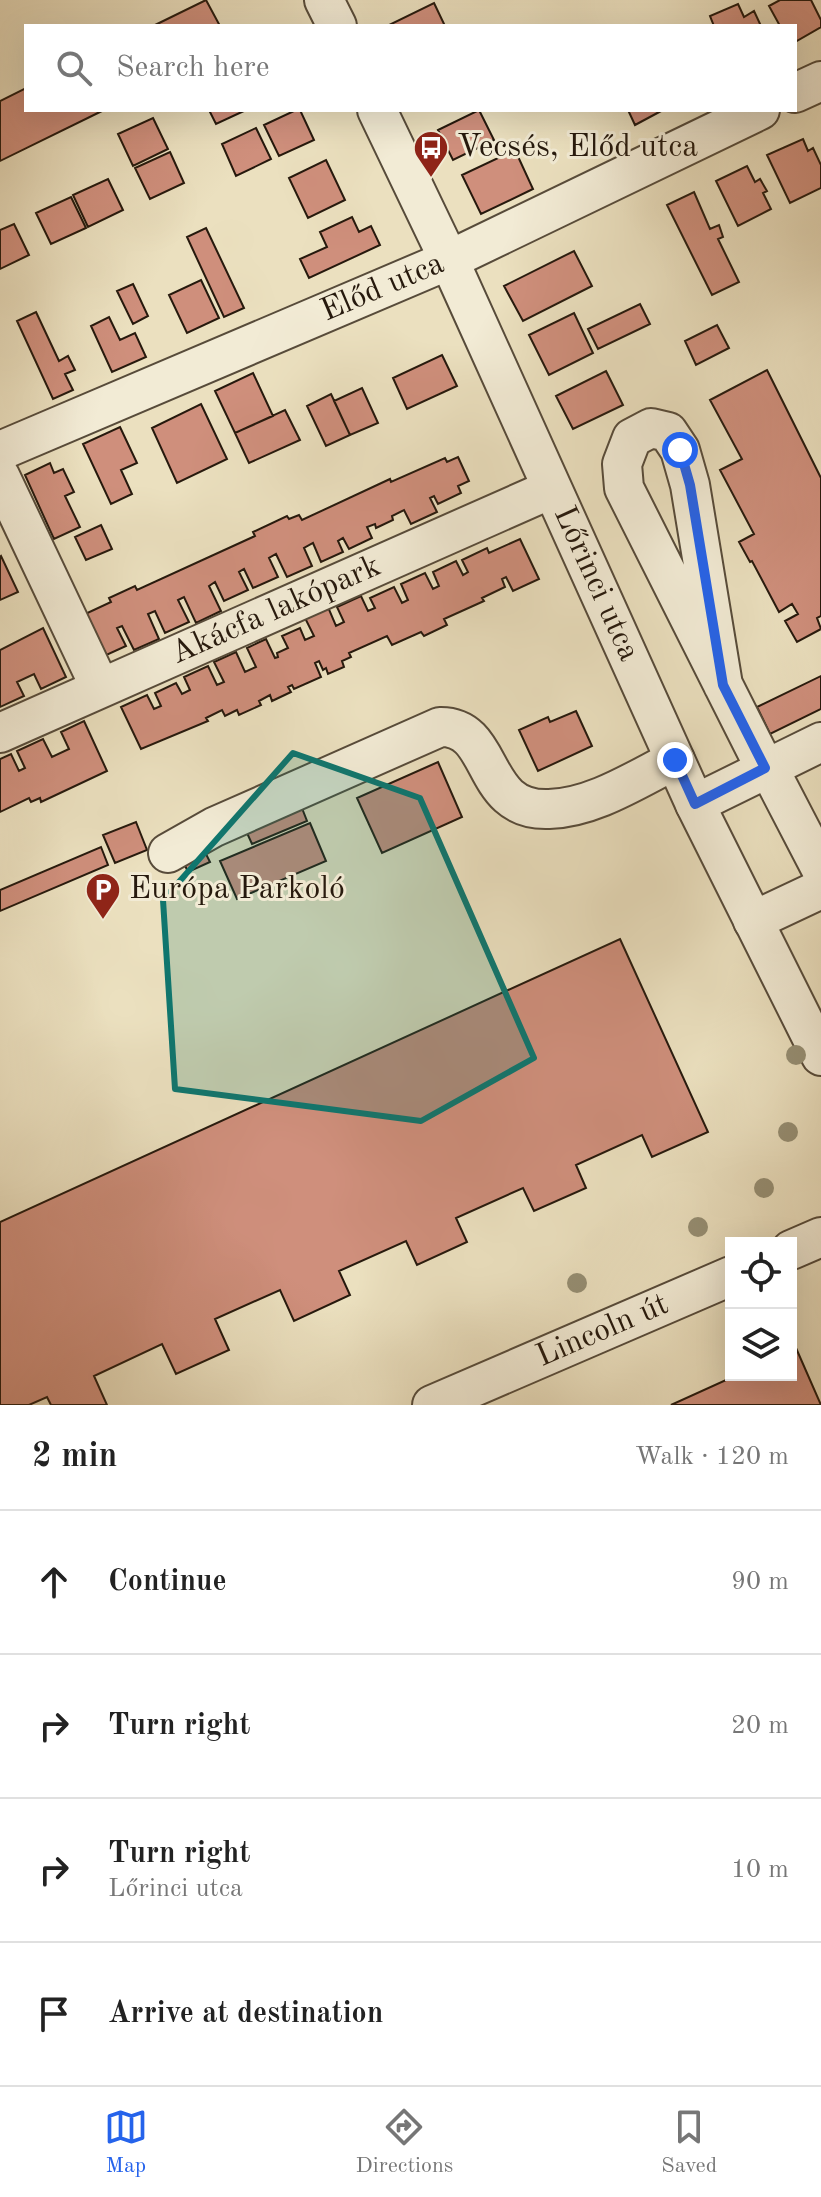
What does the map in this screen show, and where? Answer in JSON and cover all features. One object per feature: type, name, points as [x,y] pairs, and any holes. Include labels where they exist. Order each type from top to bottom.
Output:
[{"type":"street","points":[[324,0],[336,24]]},
{"type":"street","points":[[797,92],[821,81]]},
{"type":"street","name":"Lőrinci utca","points":[[378,112],[449,260],[695,804],[821,1056]]},
{"type":"street","name":"Előd utca","points":[[0,451],[449,260],[756,112]]},
{"type":"street","points":[[723,685],[690,485],[680,450],[668,432],[651,428],[632,438],[622,464],[624,488],[723,685],[821,869]]},
{"type":"street","points":[[0,476],[100,687]]},
{"type":"street","name":"Akácfa lakópark","points":[[0,733],[551,489]]},
{"type":"street","points":[[168,853],[214,827],[440,727],[455,726],[471,736],[499,787],[517,803],[548,809],[584,803],[675,760]]},
{"type":"street","points":[[695,804],[821,743]]},
{"type":"street","points":[[753,921],[821,889]]},
{"type":"street","points":[[797,1247],[821,1237]]},
{"type":"street","name":"Lincoln út","points":[[432,1405],[725,1279]]},
{"type":"highlighted area","points":[[293,753],[420,798],[534,1058],[421,1121],[175,1089],[163,900]]},
{"type":"building","points":[[206,0],[219,24],[157,24]]},
{"type":"building","points":[[780,0],[811,0],[821,20],[821,27],[797,41],[797,24],[779,24],[769,6]]},
{"type":"building","points":[[434,3],[444,24],[391,24]]},
{"type":"building","points":[[738,4],[744,17],[754,11],[760,24],[713,24],[710,16]]},
{"type":"building","points":[[24,89],[24,112],[100,112],[0,161],[0,101]]},
{"type":"building","points":[[210,112],[242,112],[216,124]]},
{"type":"building","points":[[292,112],[301,112],[314,140],[279,156],[264,125]]},
{"type":"building","points":[[480,112],[494,140],[453,160],[438,130]]},
{"type":"building","points":[[629,112],[659,112],[635,125]]},
{"type":"building","points":[[153,118],[168,149],[133,166],[118,134]]},
{"type":"building","points":[[256,128],[271,159],[236,176],[222,144]]},
{"type":"building","points":[[803,139],[808,151],[813,148],[821,165],[821,188],[790,203],[767,155]]},
{"type":"building","points":[[515,150],[533,189],[481,214],[462,175]]},
{"type":"building","points":[[170,152],[184,183],[150,199],[135,168]]},
{"type":"building","points":[[326,160],[345,200],[308,218],[289,178]]},
{"type":"building","points":[[747,166],[755,182],[760,179],[767,191],[763,193],[771,209],[738,226],[716,181]]},
{"type":"building","points":[[108,179],[123,210],[88,227],[73,195]]},
{"type":"building","points":[[694,192],[710,229],[719,225],[723,237],[718,239],[739,282],[712,295],[667,205]]},
{"type":"building","points":[[71,197],[86,228],[51,244],[36,213]]},
{"type":"building","points":[[352,217],[359,232],[371,226],[380,245],[309,278],[300,259],[327,247],[320,232]]},
{"type":"building","points":[[14,224],[29,255],[0,269],[0,230]]},
{"type":"building","points":[[206,228],[244,308],[224,317],[187,237]]},
{"type":"building","points":[[574,251],[592,286],[523,321],[504,286]]},
{"type":"building","points":[[201,280],[219,318],[187,333],[169,295]]},
{"type":"building","points":[[133,284],[148,316],[133,324],[117,291]]},
{"type":"building","points":[[640,304],[650,324],[598,349],[588,329]]},
{"type":"building","points":[[36,312],[59,361],[68,356],[75,370],[65,374],[73,390],[53,399],[17,321]]},
{"type":"building","points":[[574,313],[593,353],[549,375],[529,335]]},
{"type":"building","points":[[109,317],[120,340],[135,333],[146,357],[112,372],[91,326]]},
{"type":"building","points":[[717,325],[729,348],[696,365],[685,341]]},
{"type":"building","points":[[442,355],[457,386],[407,409],[393,378]]},
{"type":"building","points":[[767,370],[821,478],[821,616],[817,618],[821,629],[797,642],[785,621],[798,614],[792,604],[779,612],[739,542],[754,534],[720,470],[742,459],[710,400]]},
{"type":"building","points":[[606,371],[623,405],[573,429],[556,396]]},
{"type":"building","points":[[253,373],[273,416],[235,433],[215,391]]},
{"type":"building","points":[[362,388],[378,423],[350,435],[334,401]]},
{"type":"building","points":[[331,394],[350,435],[326,446],[307,406]]},
{"type":"building","points":[[201,404],[227,459],[177,483],[152,428]]},
{"type":"building","points":[[285,410],[300,440],[249,463],[235,433]]},
{"type":"building","points":[[120,427],[137,463],[121,470],[132,494],[111,504],[83,444]]},
{"type":"building","points":[[458,457],[469,481],[458,486],[461,493],[438,504],[434,496],[430,498],[437,512],[411,524],[404,510],[392,516],[393,520],[376,528],[375,524],[367,527],[372,538],[349,549],[343,538],[338,541],[343,552],[321,562],[313,543],[304,548],[312,566],[287,577],[276,554],[269,558],[278,577],[253,588],[244,569],[239,572],[248,590],[224,601],[215,582],[209,586],[221,611],[196,623],[184,597],[178,600],[189,622],[165,633],[155,611],[148,614],[159,639],[134,650],[122,626],[117,628],[126,646],[102,657],[83,615],[111,602],[109,598],[135,586],[137,590],[255,536],[253,532],[287,516],[289,519],[299,515],[302,520],[390,479],[391,482],[445,458],[447,462]]},
{"type":"building","points":[[50,463],[54,473],[63,469],[74,492],[65,496],[80,527],[54,539],[25,475]]},
{"type":"building","points":[[101,525],[112,549],[86,560],[75,537]]},
{"type":"building","points":[[520,539],[539,579],[513,591],[506,577],[502,579],[505,587],[482,598],[484,601],[444,619],[447,625],[424,636],[421,632],[392,645],[387,636],[349,653],[351,657],[342,661],[344,667],[328,674],[319,661],[315,663],[321,677],[294,689],[292,685],[288,687],[291,692],[272,701],[270,695],[259,701],[261,705],[239,715],[237,710],[225,716],[222,710],[206,718],[208,721],[141,749],[121,707],[147,695],[154,709],[161,706],[155,693],[176,683],[182,694],[190,690],[184,677],[208,666],[217,685],[224,682],[214,662],[236,652],[245,672],[256,667],[247,648],[266,639],[275,658],[278,657],[277,653],[288,648],[282,636],[300,628],[305,640],[314,636],[305,618],[328,607],[336,626],[344,622],[337,607],[361,596],[368,611],[375,608],[370,598],[394,587],[402,603],[408,600],[401,584],[425,573],[433,589],[439,586],[433,572],[456,561],[463,575],[468,572],[462,560],[487,548],[489,553]]},
{"type":"building","points":[[0,557],[18,592],[0,600]]},
{"type":"building","points":[[43,628],[66,677],[41,689],[34,674],[17,682],[24,696],[0,707],[0,650]]},
{"type":"building","points":[[821,676],[821,709],[770,734],[757,707]]},
{"type":"building","points":[[576,711],[592,746],[538,771],[519,730],[548,717],[550,722]]},
{"type":"building","points":[[84,721],[107,771],[41,802],[40,798],[31,802],[29,798],[0,812],[0,759],[11,754],[19,771],[25,768],[17,751],[43,739],[52,757],[69,749],[61,732]]},
{"type":"building","points":[[438,762],[462,817],[382,853],[357,798]]},
{"type":"building","points":[[298,798],[307,821],[252,844],[242,822]]},
{"type":"building","points":[[136,822],[147,850],[115,863],[103,835]]},
{"type":"building","points":[[310,823],[326,861],[237,899],[220,861]]},
{"type":"building","points":[[101,847],[108,865],[0,911],[0,890]]},
{"type":"building","points":[[203,848],[210,862],[188,872],[181,857]]},
{"type":"building","points":[[620,939],[708,1132],[652,1157],[642,1135],[576,1165],[586,1188],[534,1211],[523,1188],[456,1218],[467,1242],[417,1265],[406,1241],[339,1271],[350,1295],[294,1321],[280,1290],[215,1319],[229,1350],[176,1374],[162,1344],[94,1376],[107,1405],[51,1405],[47,1397],[29,1405],[0,1405],[0,1222]]},
{"type":"building","points":[[797,1350],[821,1405],[671,1405],[725,1380],[797,1381]]},
{"type":"place","name":"Vecsés, Előd utca","points":[[431,179]]},
{"type":"place","name":"Európa Parkoló","points":[[103,921]]},
{"type":"route","points":[[675,760],[695,804],[765,768],[723,685],[690,485],[680,450]]}]
